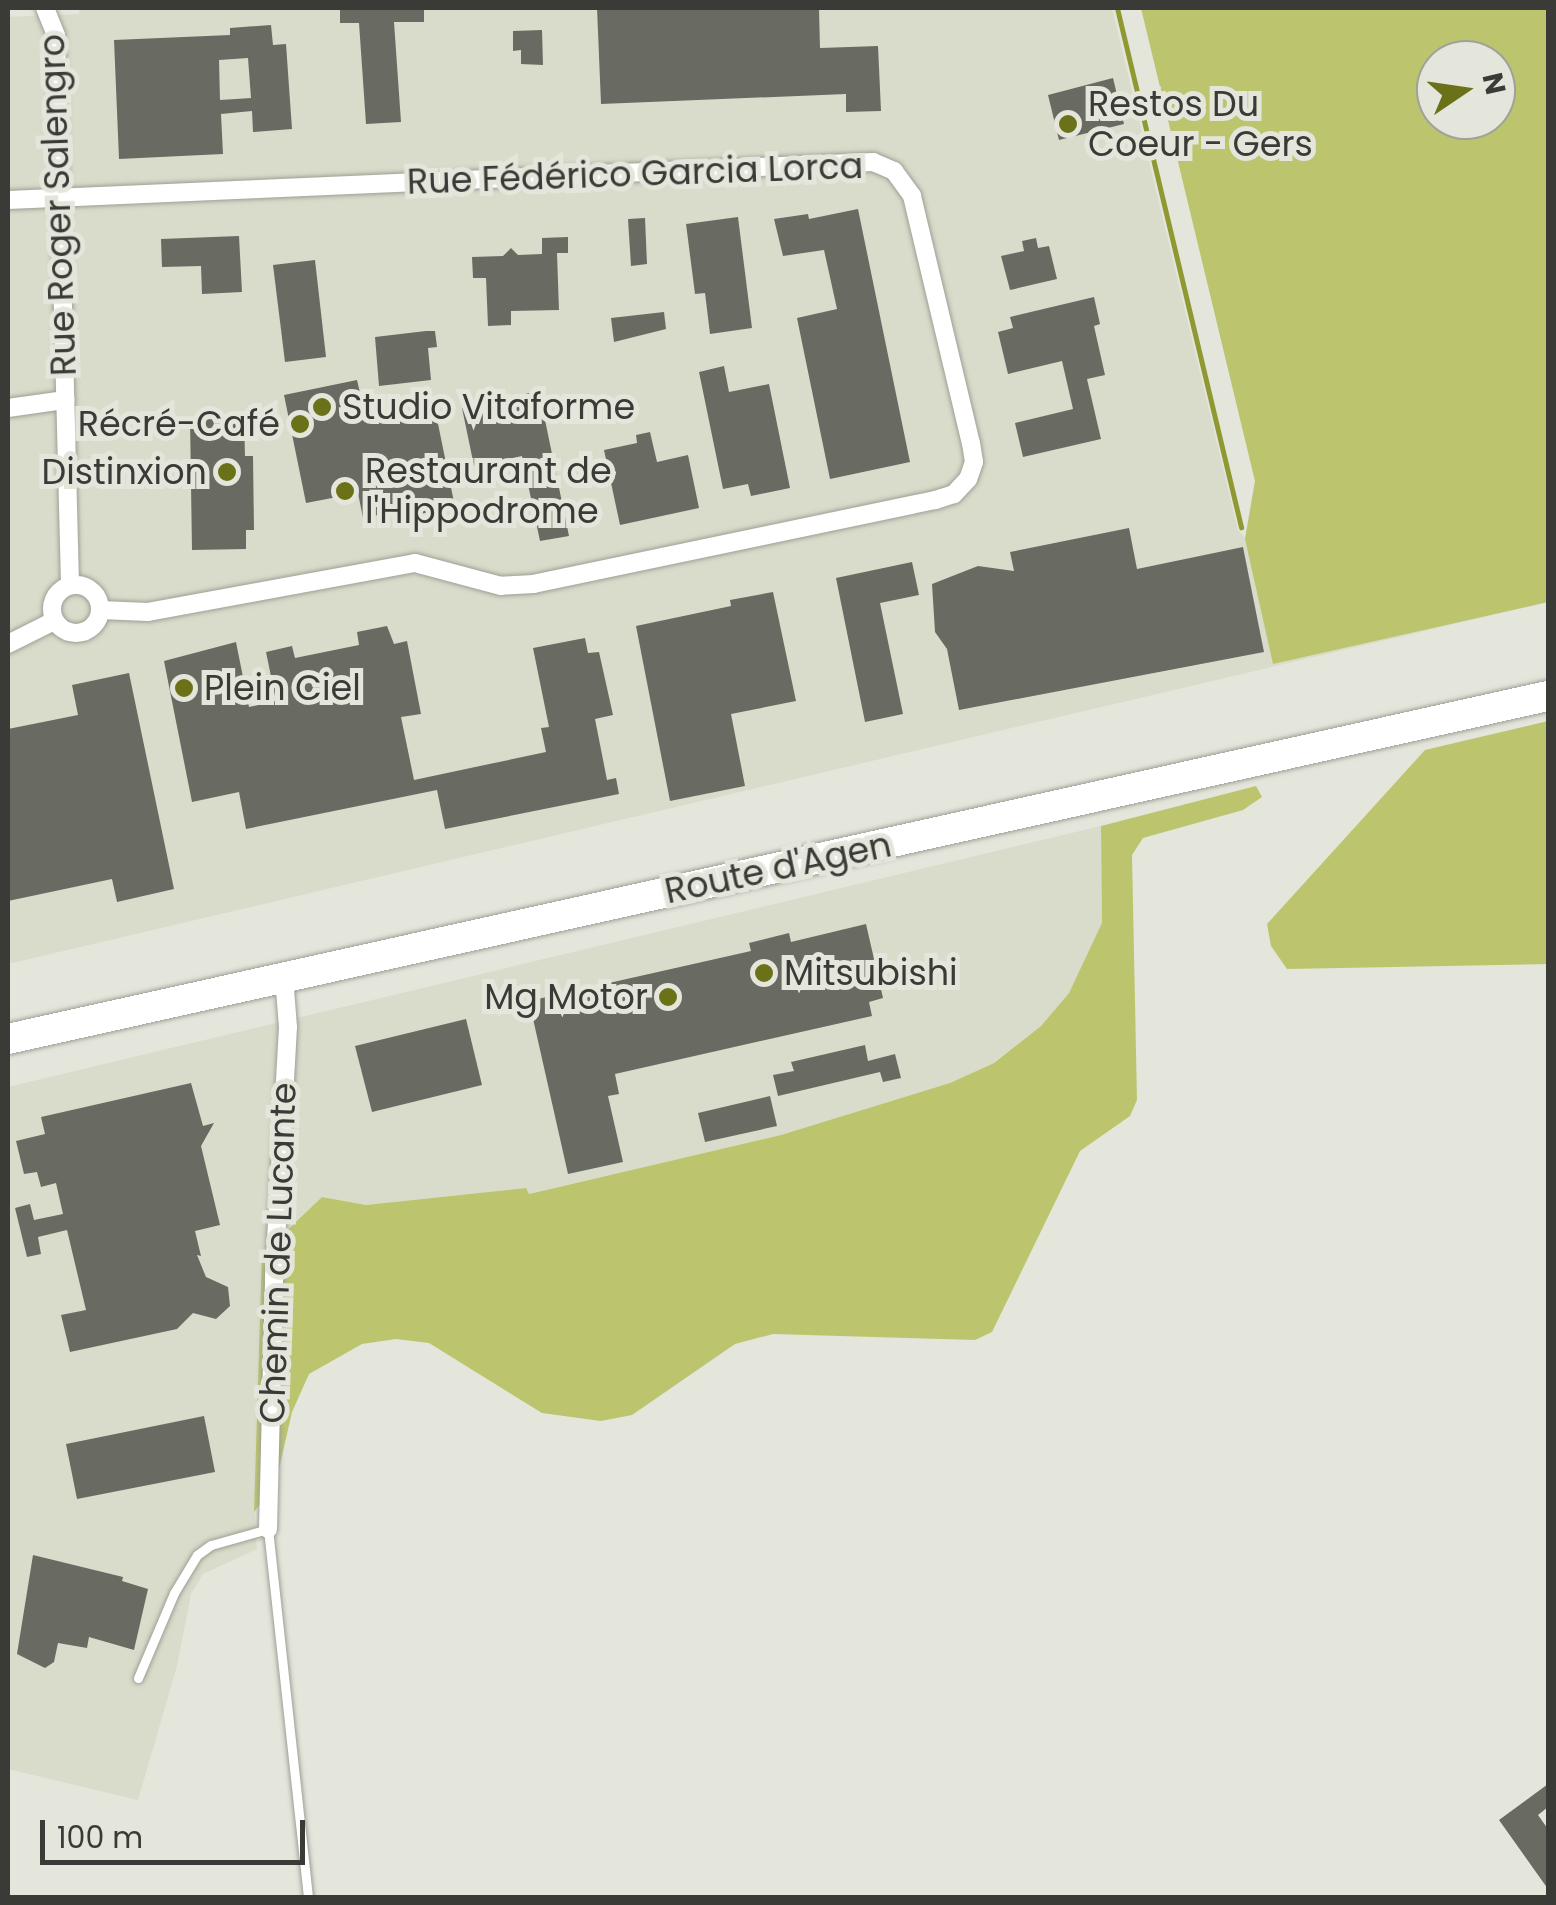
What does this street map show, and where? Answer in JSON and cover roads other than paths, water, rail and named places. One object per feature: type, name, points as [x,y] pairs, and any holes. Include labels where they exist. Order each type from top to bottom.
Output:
[{"type":"main road","name":"Route d'Agen","points":[[8,1039],[1548,696]]},
{"type":"street","name":"Rue Roger Salengro","points":[[53,10],[70,584]]},
{"type":"street","name":"Rue Fédérico Garcia Lorca","points":[[8,200],[874,162],[894,171],[912,196],[974,462],[961,486],[936,500],[534,584],[501,586],[415,563],[148,612],[100,610]]},
{"type":"street","points":[[8,408],[66,400]]},
{"type":"street","points":[[70,584],[92,590],[100,610],[94,624],[81,633],[66,631],[54,621],[53,598],[70,584]]},
{"type":"street","points":[[8,644],[54,621]]},
{"type":"street","name":"Chemin de Lucante","points":[[268,1529],[274,1276],[288,1026],[284,977]]},
{"type":"lane","points":[[138,1678],[174,1593],[198,1555],[211,1546],[268,1529],[308,1898]]},
{"type":"waterway","points":[[1117,8],[1241,527]]},
{"type":"place","name":"Restos Du Coeur - Gers","points":[[1068,124]]},
{"type":"place","name":"Studio Vitaforme","points":[[322,407]]},
{"type":"place","name":"Récré-Café","points":[[300,424]]},
{"type":"place","name":"Distinxion","points":[[227,472]]},
{"type":"place","name":"Restaurant de l'Hippodrome","points":[[345,491]]},
{"type":"place","name":"Plein Ciel","points":[[184,688]]},
{"type":"place","name":"Mitsubishi","points":[[764,973]]},
{"type":"place","name":"Mg Motor","points":[[668,997]]}]
